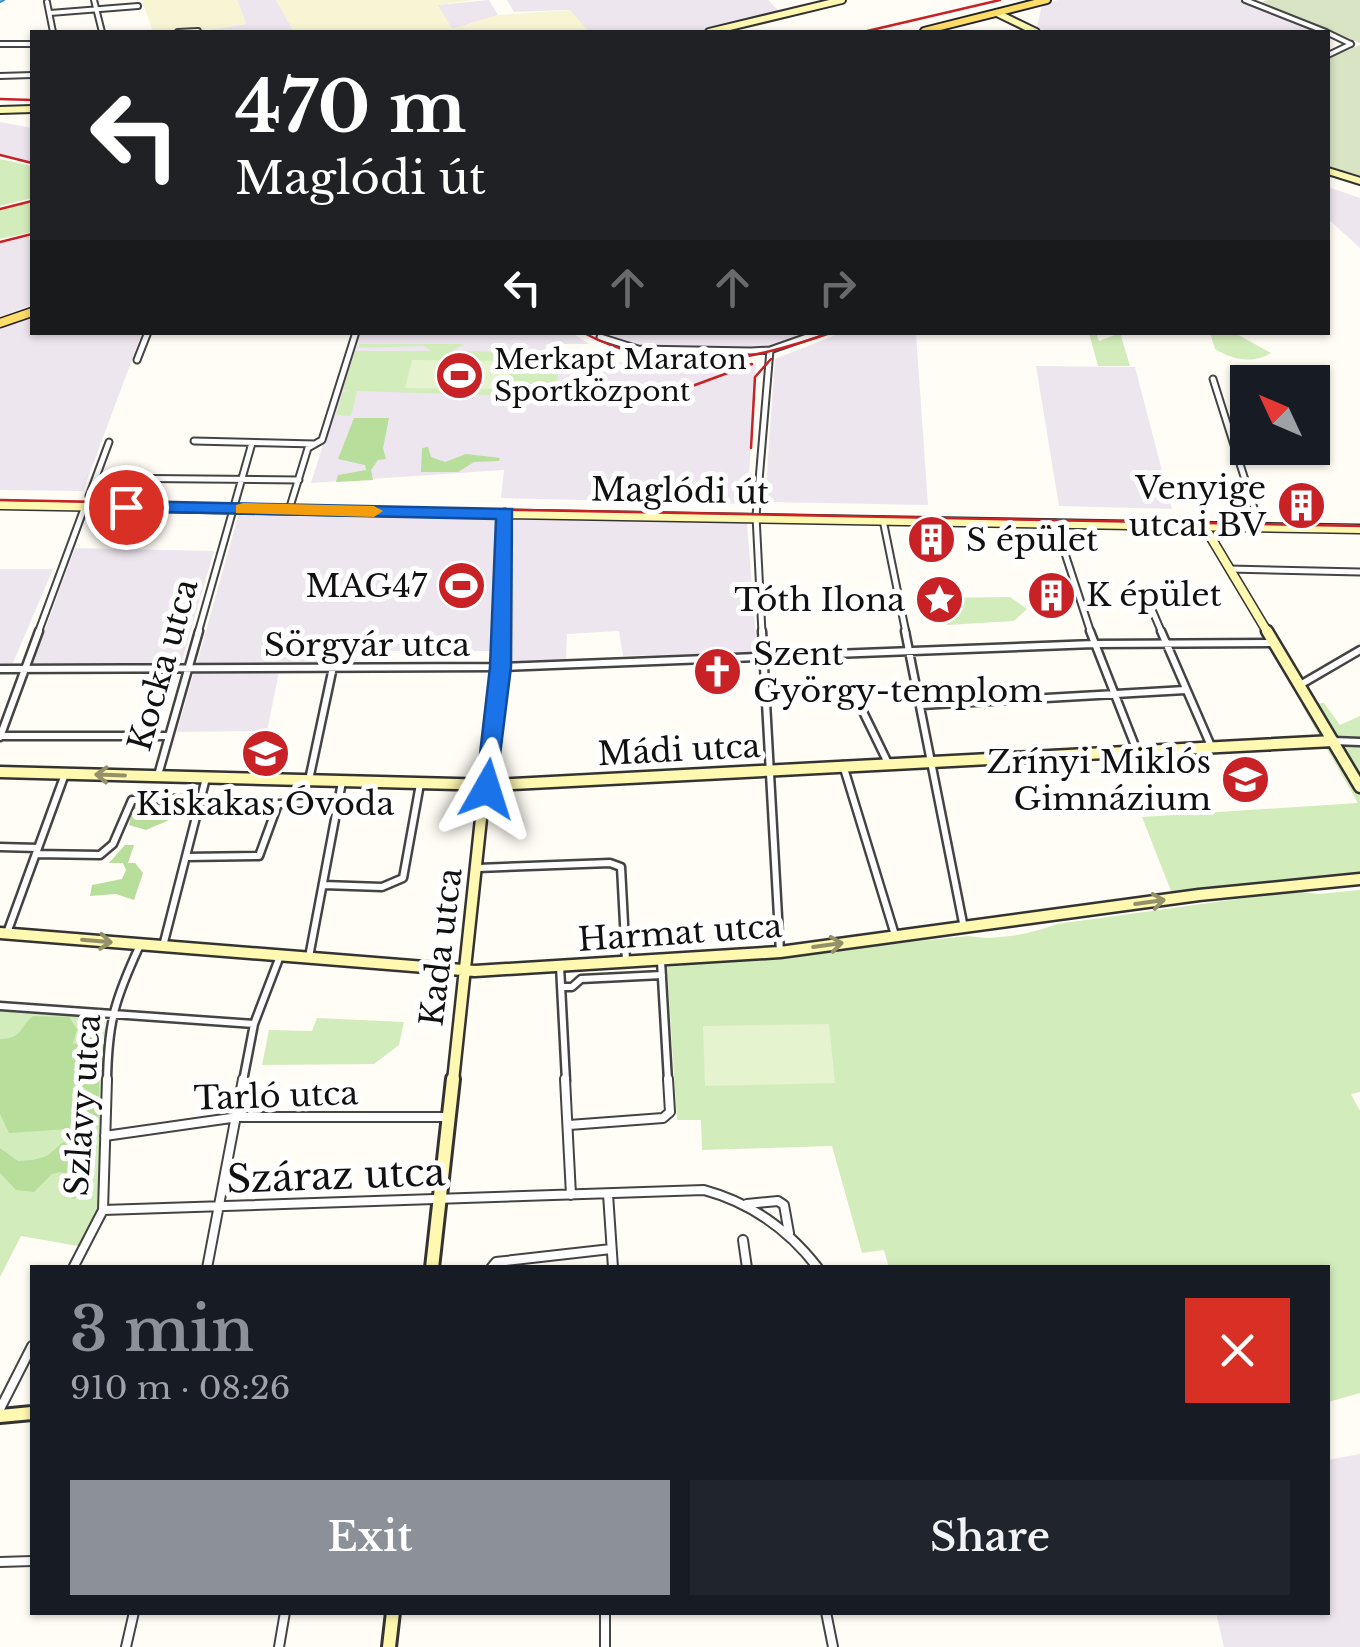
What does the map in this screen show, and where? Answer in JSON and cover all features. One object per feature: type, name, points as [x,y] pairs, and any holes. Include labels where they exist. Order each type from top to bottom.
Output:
[{"type":"main road","points":[[999,13],[1038,0]]},
{"type":"main road","points":[[929,30],[1047,0]]},
{"type":"main road","points":[[0,323],[30,313]]},
{"type":"street","points":[[94,0],[101,30]]},
{"type":"street","points":[[717,30],[842,0]]},
{"type":"street","points":[[1245,0],[1320,30]]},
{"type":"street","points":[[1252,2],[1258,0]]},
{"type":"street","points":[[47,2],[54,30]]},
{"type":"street","points":[[50,13],[138,6]]},
{"type":"street","points":[[999,13],[1032,30]]},
{"type":"street","points":[[1330,34],[1351,44],[1330,54]]},
{"type":"street","points":[[0,44],[30,44]]},
{"type":"street","points":[[0,76],[30,75]]},
{"type":"street","points":[[0,110],[30,109]]},
{"type":"street","points":[[1330,172],[1360,181]]},
{"type":"street","points":[[137,360],[147,335]]},
{"type":"street","points":[[290,510],[308,448],[322,440],[355,335]]},
{"type":"street","points":[[599,335],[617,345],[644,350],[770,350],[812,335]]},
{"type":"street","points":[[770,350],[756,516],[780,952]]},
{"type":"street","points":[[1213,380],[1260,527]]},
{"type":"street","points":[[194,441],[316,444]]},
{"type":"street","points":[[109,442],[0,737],[169,736]]},
{"type":"street","name":"Kocka utca","points":[[157,776],[252,442]]},
{"type":"street","points":[[96,478],[299,480]]},
{"type":"street","name":"Maglódi út","points":[[0,505],[87,501],[232,509],[1360,529]]},
{"type":"street","name":"Kada utca","points":[[432,1265],[500,667],[505,513]]},
{"type":"street","points":[[883,519],[964,928]]},
{"type":"street","points":[[1055,523],[1094,644],[1137,751]]},
{"type":"street","points":[[1204,526],[1360,787]]},
{"type":"street","points":[[1230,570],[1360,572]]},
{"type":"street","points":[[1150,604],[1164,644],[1212,747]]},
{"type":"street","name":"Sörgyár utca","points":[[0,669],[500,667],[1094,644],[1273,643]]},
{"type":"street","points":[[1299,686],[1360,650]]},
{"type":"street","points":[[309,780],[334,667]]},
{"type":"street","points":[[852,687],[888,763]]},
{"type":"street","points":[[922,705],[1185,690]]},
{"type":"street","name":"Mádi utca","points":[[0,772],[487,785],[1360,742]]},
{"type":"street","points":[[843,765],[895,935]]},
{"type":"street","points":[[3,934],[65,774]]},
{"type":"street","points":[[163,946],[206,778]]},
{"type":"street","points":[[308,958],[342,782]]},
{"type":"street","name":"Kada utca","points":[[322,885],[382,887],[403,878],[420,784]]},
{"type":"street","points":[[0,847],[100,855],[110,851],[117,840],[126,806],[132,800],[202,798]]},
{"type":"street","points":[[186,857],[259,856],[278,804],[338,802]]},
{"type":"street","points":[[478,868],[610,863],[623,870],[626,961]]},
{"type":"street","name":"Harmat utca","points":[[3,934],[466,970],[780,952],[1183,897],[1360,878]]},
{"type":"street","name":"Szlávy utca","points":[[75,1265],[103,1210],[112,1013],[140,944]]},
{"type":"street","points":[[208,1265],[254,1024],[280,956]]},
{"type":"street","points":[[569,1124],[664,1118],[670,1112],[661,959]]},
{"type":"street","points":[[560,966],[572,1196]]},
{"type":"street","points":[[562,987],[572,987],[581,979],[662,975]]},
{"type":"street","points":[[0,1006],[254,1024]]},
{"type":"street","name":"Tarló utca","points":[[106,1136],[238,1116],[449,1117]]},
{"type":"street","name":"Száraz utca","points":[[103,1210],[704,1190],[748,1204],[778,1201],[784,1205],[790,1234]]},
{"type":"street","points":[[608,1194],[613,1265]]},
{"type":"street","points":[[748,1204],[790,1234],[816,1265]]},
{"type":"street","points":[[743,1240],[747,1265]]},
{"type":"street","points":[[493,1265],[611,1249]]},
{"type":"street","points":[[30,1350],[0,1413],[30,1413]]},
{"type":"street","points":[[0,1562],[30,1561]]},
{"type":"street","points":[[126,1647],[133,1615]]},
{"type":"street","points":[[279,1647],[284,1615]]},
{"type":"street","points":[[390,1647],[393,1615]]},
{"type":"street","points":[[605,1615],[605,1647]]},
{"type":"street","points":[[827,1615],[833,1647]]},
{"type":"shaded area","points":[[142,0],[237,0],[246,24],[208,30],[152,30]]},
{"type":"shaded area","points":[[237,0],[276,0],[293,30],[208,30],[246,24]]},
{"type":"shaded area","points":[[276,0],[473,0],[438,5],[452,29],[498,15],[570,10],[587,30],[293,30]]},
{"type":"shaded area","points":[[489,0],[498,15],[452,29],[437,5]]},
{"type":"shaded area","points":[[507,0],[768,0],[785,17],[728,30],[587,30],[569,10],[514,12]]},
{"type":"shaded area","points":[[1058,0],[1239,0],[1313,30],[1044,30],[1037,27],[1042,5]]},
{"type":"shaded area","points":[[0,122],[30,128],[30,162],[0,154]]},
{"type":"shaded area","points":[[1330,188],[1360,198],[1360,248],[1330,221]]},
{"type":"shaded area","points":[[30,236],[30,306],[0,317],[0,243]]},
{"type":"shaded area","points":[[30,318],[30,335],[141,335],[83,491],[0,490],[0,328]]},
{"type":"shaded area","points":[[357,335],[575,335],[589,344],[547,344],[545,352],[590,354],[590,362],[756,364],[747,504],[501,498],[504,470],[311,483]]},
{"type":"shaded area","points":[[605,335],[806,335],[762,348],[638,347]]},
{"type":"shaded area","points":[[836,335],[916,335],[928,505],[765,502],[775,359]]},
{"type":"shaded area","points":[[1036,366],[1135,367],[1172,509],[1059,506]]},
{"type":"shaded area","points":[[239,513],[498,517],[491,651],[359,651],[356,662],[197,663]]},
{"type":"shaded area","points":[[514,519],[747,523],[757,652],[623,656],[619,631],[567,634],[566,659],[507,662]]},
{"type":"shaded area","points":[[75,548],[214,551],[181,664],[32,665]]},
{"type":"shaded area","points":[[0,569],[53,569],[13,663],[0,663]]},
{"type":"shaded area","points":[[194,672],[279,672],[267,731],[177,732]]},
{"type":"shaded area","points":[[1360,1454],[1360,1647],[1224,1647],[1216,1615],[1330,1615],[1330,1460]]},
{"type":"green space","points":[[1360,0],[1360,43],[1330,30],[1261,2]]},
{"type":"green space","points":[[1360,45],[1360,176],[1330,167],[1330,57]]},
{"type":"green space","points":[[0,159],[30,166],[30,198],[0,206]]},
{"type":"green space","points":[[30,202],[30,232],[0,239],[0,210]]},
{"type":"green space","points":[[1090,335],[1097,335],[1099,341],[1121,335],[1130,366],[1098,366]]},
{"type":"green space","points":[[1211,335],[1239,335],[1271,353],[1243,359],[1215,349]]},
{"type":"green space","points":[[360,344],[464,344],[451,351],[560,353],[555,397],[357,391],[351,416],[336,415],[343,392],[351,391],[343,390],[355,351],[431,351],[424,346],[358,348]]},
{"type":"green space","name":"Merkapt Maraton Sportközpont","points":[[412,360],[512,361],[507,389],[405,388]]},
{"type":"green space","points":[[354,418],[389,418],[383,448],[386,459],[378,460],[371,470],[373,480],[336,482],[338,475],[366,470],[365,465],[338,459]]},
{"type":"green space","points":[[428,447],[431,457],[445,462],[466,454],[500,458],[474,462],[458,472],[421,472],[422,448]]},
{"type":"green space","points":[[1010,597],[1027,609],[1014,621],[947,625],[939,598]]},
{"type":"green space","points":[[1324,703],[1340,725],[1360,716],[1360,876],[1171,891],[1142,817],[1358,803],[1301,704]]},
{"type":"green space","points":[[154,801],[195,804],[190,811],[146,830],[129,825],[133,807]]},
{"type":"green space","points":[[125,845],[134,845],[128,863],[135,863],[143,873],[134,900],[116,894],[90,896],[92,885],[122,879],[126,870],[123,863],[109,863]]},
{"type":"green space","points":[[1360,890],[1360,1092],[1351,1094],[1360,1111],[1360,1393],[1330,1401],[1330,1265],[888,1265],[884,1250],[862,1253],[832,1146],[702,1150],[701,1120],[677,1120],[667,967],[968,936],[1002,937],[1057,924],[1296,891],[1318,894]]},
{"type":"green space","points":[[0,1011],[105,1015],[99,1210],[78,1246],[21,1236],[0,1277]]},
{"type":"green space","points":[[33,1016],[69,1017],[77,1029],[73,1043],[83,1046],[88,1023],[101,1022],[98,1127],[9,1133],[0,1114],[0,1039],[17,1035]]},
{"type":"green space","points":[[317,1018],[404,1022],[399,1045],[374,1064],[262,1065],[269,1030],[312,1031]]},
{"type":"green space","points":[[829,1024],[835,1083],[705,1086],[703,1026]]},
{"type":"green space","points":[[91,1134],[89,1193],[73,1199],[64,1197],[75,1181],[61,1172],[52,1174],[34,1192],[16,1190],[0,1173],[0,1148],[18,1161],[33,1160],[47,1156],[68,1138]]},
{"type":"waterway","points":[[0,2],[4,0]]},
{"type":"tram line","points":[[0,500],[1360,526]]},
{"type":"railway","points":[[872,30],[1000,0]]},
{"type":"railway","points":[[0,99],[30,100]]},
{"type":"railway","points":[[0,155],[30,162]]},
{"type":"railway","points":[[0,209],[30,202]]},
{"type":"railway","points":[[0,242],[30,234]]},
{"type":"railway","points":[[589,335],[645,356],[707,361],[768,352],[824,335]]},
{"type":"railway","points":[[751,448],[755,377],[771,359]]},
{"type":"railway","points":[[572,395],[676,392],[752,364]]},
{"type":"slow traffic","points":[[243,509],[374,511]]},
{"type":"place","name":"Merkapt Maraton Sportközpont","points":[[459,375]]},
{"type":"place","name":"Venyige utcai BV","points":[[1301,506]]},
{"type":"place","name":"S épület","points":[[931,540]]},
{"type":"place","name":"MAG47","points":[[462,586]]},
{"type":"place","name":"K épület","points":[[1051,595]]},
{"type":"place","name":"Tóth Ilona","points":[[940,600]]},
{"type":"place","name":"Szent György-templom","points":[[718,672]]},
{"type":"place","name":"Kiskakas Óvoda","points":[[265,754]]},
{"type":"place","name":"Zrínyi Miklós Gimnázium","points":[[1246,780]]},
{"type":"route","points":[[126,507],[505,513],[500,667],[487,789]]}]
